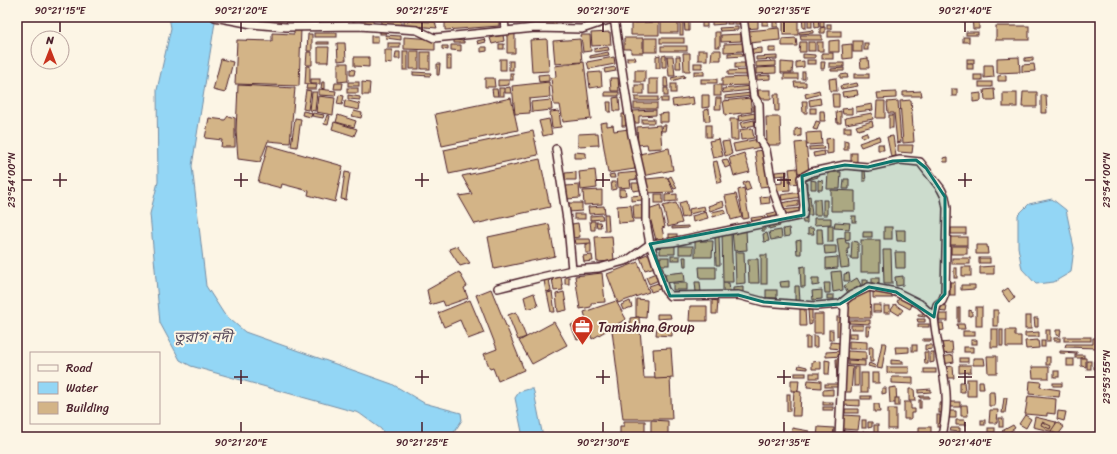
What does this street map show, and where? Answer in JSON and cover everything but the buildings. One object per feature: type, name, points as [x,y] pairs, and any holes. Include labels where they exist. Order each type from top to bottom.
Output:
[{"type":"street","points":[[504,17],[505,30]]},
{"type":"street","points":[[743,17],[754,97],[759,104],[760,140],[766,150],[773,190],[783,218]]},
{"type":"street","points":[[218,18],[286,27],[359,26],[417,30],[434,38],[461,37],[505,30],[535,28],[582,29],[616,18],[632,135],[646,197],[646,222],[650,244],[665,290],[670,296],[738,295],[764,302],[816,306],[840,304],[850,296],[869,287],[896,292],[920,304],[934,317]]},
{"type":"street","points":[[556,149],[568,226],[572,270]]},
{"type":"street","points":[[498,288],[572,270],[599,268],[628,260],[650,244],[673,242],[803,215],[804,205],[801,178],[804,175],[824,169],[846,165],[868,167],[900,160],[920,162],[941,189],[946,208],[945,294],[942,301],[937,305],[934,317],[935,333],[946,384],[946,417],[942,437]]},
{"type":"street","points":[[839,437],[845,307],[840,304]]},
{"type":"highlighted area","points":[[916,160],[926,168],[945,197],[945,294],[936,304],[934,317],[896,292],[869,287],[840,304],[816,306],[764,302],[738,295],[670,296],[650,244],[804,215],[802,176],[824,169],[845,165],[868,167],[893,161]]},
{"type":"shaded area","points":[[256,17],[322,17],[322,27],[267,22]]},
{"type":"water","name":"তুরাগ নদী","points":[[169,17],[218,17],[215,22],[192,166],[206,286],[224,314],[245,332],[392,384],[424,403],[461,413],[462,420],[451,437],[386,437],[381,429],[359,413],[191,366],[180,360],[160,323],[150,214],[158,182],[157,90],[171,28]]},
{"type":"water","points":[[1052,199],[1066,210],[1074,248],[1071,272],[1054,282],[1036,284],[1022,269],[1018,247],[1018,215],[1029,204]]},
{"type":"water","points":[[533,389],[534,392],[543,437],[523,437],[515,398],[519,392]]},
{"type":"place","name":"Tamishna Group","points":[[583,346]]}]
